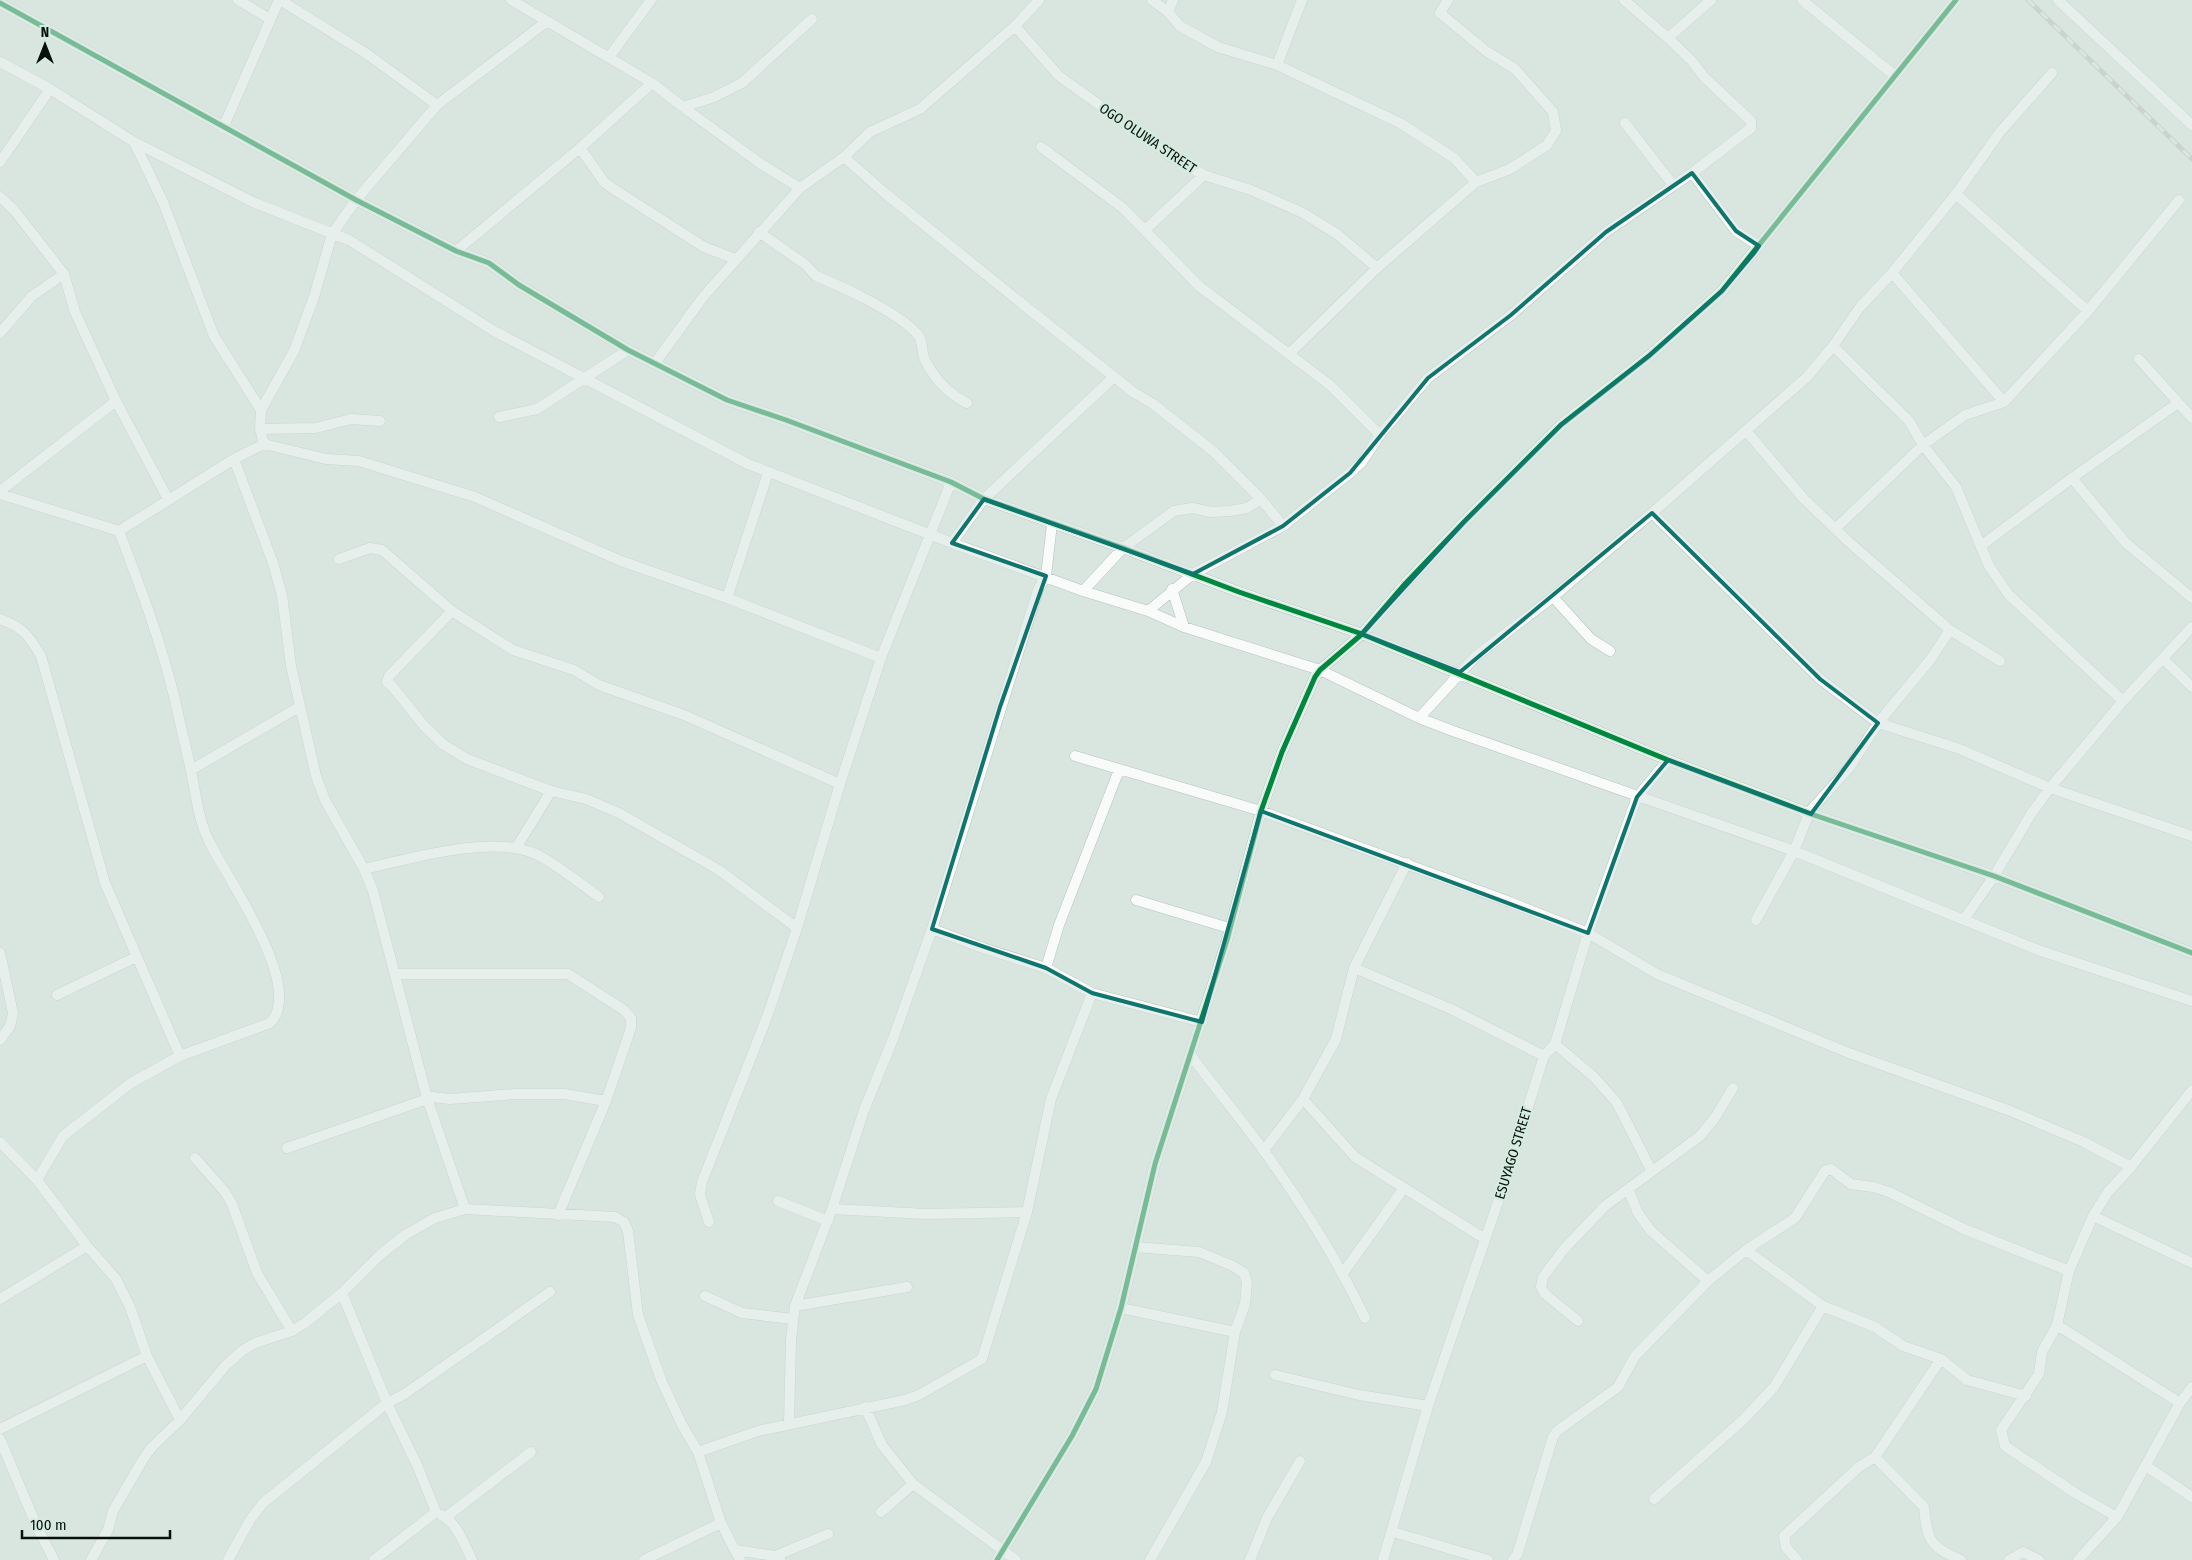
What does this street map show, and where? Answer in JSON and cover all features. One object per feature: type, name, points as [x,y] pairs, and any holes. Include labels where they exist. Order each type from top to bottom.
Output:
[{"type":"street","points":[[238,0],[270,19]]},
{"type":"street","points":[[223,128],[279,0],[367,54],[438,105]]},
{"type":"street","points":[[511,0],[652,83],[683,108],[761,164],[800,188]]},
{"type":"street","points":[[610,58],[651,0]]},
{"type":"street","points":[[654,363],[703,297],[800,188],[844,157],[870,132],[920,109],[1015,26],[1039,0]]},
{"type":"street","points":[[1152,0],[1168,12],[1180,26],[1218,47],[1277,65],[1400,123],[1454,158],[1476,182]]},
{"type":"street","points":[[1168,12],[1173,0]]},
{"type":"street","points":[[1277,65],[1302,0]]},
{"type":"street","points":[[1289,354],[1377,268],[1476,182],[1510,169],[1547,145],[1556,132],[1556,121],[1553,112],[1514,69],[1486,51],[1440,13],[1448,0]]},
{"type":"street","points":[[1148,612],[1172,589],[1193,574],[1283,526],[1350,473],[1362,462],[1380,435],[1428,378],[1511,315],[1606,232],[1692,173],[1751,128],[1751,122],[1704,77],[1692,61],[1624,0]]},
{"type":"street","points":[[1668,38],[1711,0]]},
{"type":"street","points":[[1802,0],[1894,75]]},
{"type":"street","points":[[997,1560],[1067,1444],[1096,1389],[1122,1308],[1134,1247],[1155,1164],[1192,1057],[1261,811],[1286,744],[1310,688],[1320,670],[1362,634],[1405,584],[1561,425],[1649,356],[1722,291],[1956,0]]},
{"type":"street","points":[[2058,0],[2192,125]]},
{"type":"street","points":[[0,3],[356,200],[456,251],[489,263],[519,285],[628,350],[745,408],[786,420],[951,482],[984,499],[1052,524],[1124,548],[1239,592],[1362,634],[1460,672],[1668,760],[1811,814],[1994,876],[2192,953]]},
{"type":"street","points":[[683,108],[714,97],[742,83],[812,19]]},
{"type":"street","points":[[264,444],[260,429],[261,410],[294,351],[314,297],[332,234],[356,200],[438,105],[546,22]]},
{"type":"street","name":"OGO OLUWA STREET","points":[[1015,26],[1065,80],[1148,141],[1204,175],[1251,190],[1304,213],[1337,234],[1377,268]]},
{"type":"street","points":[[0,62],[50,88],[134,142],[256,203],[360,246],[494,331],[584,380],[748,464],[952,543],[1083,591],[1148,612],[1184,627],[1320,670],[1419,718],[1637,797],[1794,851],[1965,918],[2038,950],[2192,1001]]},
{"type":"street","points":[[1419,718],[1460,672],[1652,514],[1807,378],[1833,346],[1860,307],[1892,273],[1956,194],[2000,132],[2052,73]]},
{"type":"street","points":[[456,251],[580,148],[652,83]]},
{"type":"street","points":[[0,162],[50,88]]},
{"type":"street","points":[[1625,123],[1673,185]]},
{"type":"street","points":[[134,142],[163,202],[214,336],[261,410]]},
{"type":"street","points":[[1041,147],[1124,208],[1146,229],[1188,276],[1211,297],[1330,385],[1380,435]]},
{"type":"street","points":[[580,148],[598,174],[612,188],[704,247],[735,259]]},
{"type":"street","points":[[844,157],[886,194],[1114,377],[1133,392],[1153,404],[1213,452],[1261,499],[1283,526]]},
{"type":"street","points":[[1692,173],[1736,230],[1759,246]]},
{"type":"street","points":[[1146,229],[1204,175]]},
{"type":"street","points":[[1956,194],[2088,310]]},
{"type":"street","points":[[0,197],[14,210],[64,274],[75,312],[116,400],[168,499]]},
{"type":"street","points":[[1835,529],[1923,445],[1965,415],[2004,402],[2088,310],[2179,200]]},
{"type":"street","points":[[759,232],[806,265],[816,276],[899,319],[919,336],[924,360],[936,379],[958,398],[967,403]]},
{"type":"street","points":[[1892,273],[2004,402]]},
{"type":"street","points":[[0,333],[32,296],[64,274]]},
{"type":"street","points":[[1833,346],[1909,421],[1923,445],[1956,487],[1989,566],[2009,595],[2123,701]]},
{"type":"street","points":[[499,416],[537,410],[628,350]]},
{"type":"street","points":[[2140,359],[2192,418]]},
{"type":"street","points":[[952,543],[984,499],[1114,377]]},
{"type":"street","points":[[0,493],[116,400]]},
{"type":"street","points":[[1982,546],[2072,478],[2178,403]]},
{"type":"street","points":[[260,429],[316,428],[351,419],[380,421]]},
{"type":"street","points":[[1747,432],[1804,499],[1835,529],[1950,630],[2000,661]]},
{"type":"street","points":[[119,531],[234,459],[264,444],[326,459],[359,461],[475,496],[621,561],[727,598],[881,658]]},
{"type":"street","points":[[234,459],[273,563],[282,596],[299,707],[320,789],[364,869],[373,891],[427,1098],[465,1209]]},
{"type":"street","points":[[727,598],[768,472]]},
{"type":"street","points":[[2072,478],[2126,543],[2192,598]]},
{"type":"street","points":[[709,1222],[700,1195],[702,1182],[767,1017],[797,928],[840,784],[881,658],[925,544],[932,534],[951,482]]},
{"type":"street","points":[[0,493],[119,531]]},
{"type":"street","points":[[1083,591],[1124,548],[1174,511],[1192,508],[1211,512],[1230,511],[1247,508],[1261,499]]},
{"type":"street","points":[[1652,514],[1820,679],[1878,723],[1957,748],[2050,788],[2192,836]]},
{"type":"street","points":[[789,1424],[795,1306],[828,1221],[861,1117],[893,1039],[932,929],[1000,707],[1038,590],[1046,576],[1052,524]]},
{"type":"street","points":[[37,1180],[63,1136],[131,1083],[180,1056],[270,1022],[275,1018],[280,1000],[275,968],[264,938],[218,858],[203,827],[164,660],[119,531]]},
{"type":"street","points":[[338,558],[370,548],[382,550],[452,611],[513,650],[574,670],[599,685],[684,715],[840,784]]},
{"type":"street","points":[[1172,589],[1184,627]]},
{"type":"street","points":[[1553,597],[1591,638],[1610,651]]},
{"type":"street","points":[[452,611],[388,676],[387,682],[425,727],[444,745],[468,759],[551,790],[586,799],[619,813],[720,870],[797,928]]},
{"type":"street","points":[[0,619],[13,623],[28,634],[41,656],[105,883],[180,1056]]},
{"type":"street","points":[[1965,918],[1994,876],[2031,814],[2050,788],[2123,701],[2192,628]]},
{"type":"street","points":[[1756,920],[1794,851],[1811,814],[1810,811],[1849,768],[1878,723],[1930,660],[1950,630]]},
{"type":"street","points":[[2163,659],[2192,687]]},
{"type":"street","points":[[2112,692],[2131,692]]},
{"type":"street","points":[[191,770],[299,707]]},
{"type":"street","points":[[1075,756],[1261,811],[1408,863],[1588,933],[1657,974],[1849,1053],[2008,1110],[2084,1142],[2132,1167]]},
{"type":"street","name":"ESUYAGO STREET","points":[[1383,1560],[1393,1532],[1428,1406],[1485,1239],[1544,1056],[1555,1044],[1588,933],[1637,797],[1668,760]]},
{"type":"street","points":[[1046,968],[1059,925],[1118,770]]},
{"type":"street","points":[[516,848],[551,790]]},
{"type":"street","points":[[364,869],[463,847],[516,848],[536,854],[599,897]]},
{"type":"street","points":[[1264,1150],[1303,1099],[1336,1039],[1354,968],[1408,863]]},
{"type":"street","points":[[1136,900],[1229,928]]},
{"type":"street","points":[[932,929],[1046,968],[1092,993],[1202,1022]]},
{"type":"street","points":[[0,953],[13,1013],[10,1026],[0,1040]]},
{"type":"street","points":[[56,995],[136,957]]},
{"type":"street","points":[[1354,968],[1451,1009],[1544,1056]]},
{"type":"street","points":[[396,974],[561,974],[573,976],[624,1010],[631,1018],[630,1028],[606,1101],[558,1214]]},
{"type":"street","points":[[698,1452],[758,1430],[865,1407],[888,1404],[919,1395],[982,1359],[1026,1212],[1051,1099],[1092,993]]},
{"type":"street","points":[[1555,1044],[1594,1077],[1617,1103],[1651,1170]]},
{"type":"street","points":[[1192,1057],[1264,1150],[1344,1273],[1364,1318]]},
{"type":"street","points":[[1578,1321],[1545,1294],[1541,1286],[1543,1277],[1564,1249],[1605,1206],[1704,1132],[1733,1088]]},
{"type":"street","points":[[2117,1517],[2075,1493],[2005,1446],[2001,1430],[2026,1396],[2039,1374],[2045,1345],[2057,1325],[2069,1271],[2093,1216],[2108,1192],[2132,1167],[2192,1090]]},
{"type":"street","points":[[287,1148],[427,1098],[564,1094],[606,1101]]},
{"type":"street","points":[[1303,1099],[1355,1157],[1485,1239]]},
{"type":"street","points":[[0,1142],[37,1180],[87,1246],[116,1279],[130,1307],[147,1356],[180,1420]]},
{"type":"street","points":[[195,1158],[225,1192],[232,1204],[257,1273],[292,1331]]},
{"type":"street","points":[[1513,1560],[1517,1555],[1553,1437],[1618,1387],[1635,1356],[1708,1281],[1746,1250],[1795,1218],[1825,1171],[1831,1169],[1851,1184],[1873,1187],[1889,1192],[1964,1229],[2069,1271]]},
{"type":"street","points":[[1344,1273],[1404,1188]]},
{"type":"street","points":[[1628,1189],[1642,1220],[1708,1281]]},
{"type":"street","points":[[778,1202],[828,1221]]},
{"type":"street","points":[[90,1560],[108,1530],[113,1512],[150,1448],[180,1420],[234,1357],[255,1343],[292,1331],[342,1293],[380,1255],[406,1235],[435,1218],[465,1209],[520,1210],[615,1217],[624,1222],[628,1231],[638,1315],[662,1382],[682,1425],[698,1452],[721,1523],[740,1560]]},
{"type":"street","points":[[832,1209],[926,1214],[1026,1212]]},
{"type":"street","points":[[2093,1216],[2192,1263]]},
{"type":"street","points":[[0,1299],[87,1246]]},
{"type":"street","points":[[1134,1247],[1199,1252],[1244,1273],[1247,1283],[1245,1304],[1235,1332],[1222,1412],[1206,1462],[1150,1560]]},
{"type":"street","points":[[1746,1250],[1823,1306],[1875,1327],[1904,1346],[1941,1360],[1967,1380],[2026,1396]]},
{"type":"street","points":[[795,1306],[907,1287]]},
{"type":"street","points":[[228,1560],[250,1520],[264,1503],[387,1403],[550,1292]]},
{"type":"street","points":[[342,1293],[387,1403],[417,1465],[436,1512],[446,1517],[462,1540],[472,1560]]},
{"type":"street","points":[[705,1296],[742,1313],[793,1319]]},
{"type":"street","points":[[1654,1499],[1743,1420],[1774,1387],[1823,1306]]},
{"type":"street","points":[[1122,1308],[1235,1332]]},
{"type":"street","points":[[2057,1325],[2180,1403]]},
{"type":"street","points":[[0,1429],[147,1356]]},
{"type":"street","points":[[1797,1560],[1784,1541],[1784,1536],[1859,1467],[1875,1457],[1941,1360]]},
{"type":"street","points":[[1275,1374],[1359,1395],[1428,1406]]},
{"type":"street","points":[[2078,1560],[2117,1517],[2180,1403],[2192,1387]]},
{"type":"street","points":[[865,1407],[882,1445],[913,1484],[957,1518],[1004,1549],[1016,1560]]},
{"type":"street","points":[[0,1439],[37,1528],[54,1560]]},
{"type":"street","points":[[446,1517],[531,1452]]},
{"type":"street","points":[[1875,1457],[1924,1507],[1926,1531],[1929,1537],[1943,1553],[1961,1560]]},
{"type":"street","points":[[1250,1560],[1267,1518],[1300,1461]]},
{"type":"street","points":[[2146,1466],[2192,1497]]},
{"type":"street","points":[[881,1512],[913,1484]]},
{"type":"street","points":[[374,1560],[436,1512]]},
{"type":"street","points":[[644,1560],[721,1523]]},
{"type":"street","points":[[1393,1532],[1488,1560]]},
{"type":"street","points":[[735,1550],[779,1558],[828,1534]]},
{"type":"street","points":[[2009,1560],[2023,1552],[2039,1560]]},
{"type":"highlighted area","points":[[1692,173],[1736,231],[1759,246],[1755,252],[1722,291],[1649,356],[1561,425],[1466,520],[1362,634],[1460,672],[1652,513],[1820,679],[1878,723],[1811,814],[1668,760],[1637,797],[1588,933],[1261,811],[1202,1022],[1092,993],[1046,968],[932,929],[1000,707],[1046,576],[952,543],[984,499],[1193,574],[1283,526],[1350,473],[1428,378],[1511,315],[1606,232]]},
{"type":"railway","points":[[2028,0],[2192,159]]},
{"type":"cycle path","points":[[997,1560],[1072,1436],[1096,1389],[1121,1308],[1155,1164],[1227,940],[1261,811],[1282,752],[1315,677],[1320,670],[1362,634],[1405,584],[1561,425],[1649,356],[1722,291],[1956,0]]},
{"type":"cycle path","points":[[0,3],[356,200],[456,251],[489,263],[519,285],[628,350],[727,400],[786,420],[951,482],[984,499],[1123,548],[1239,592],[1362,634],[1668,760],[1811,814],[1994,876],[2192,953]]}]
